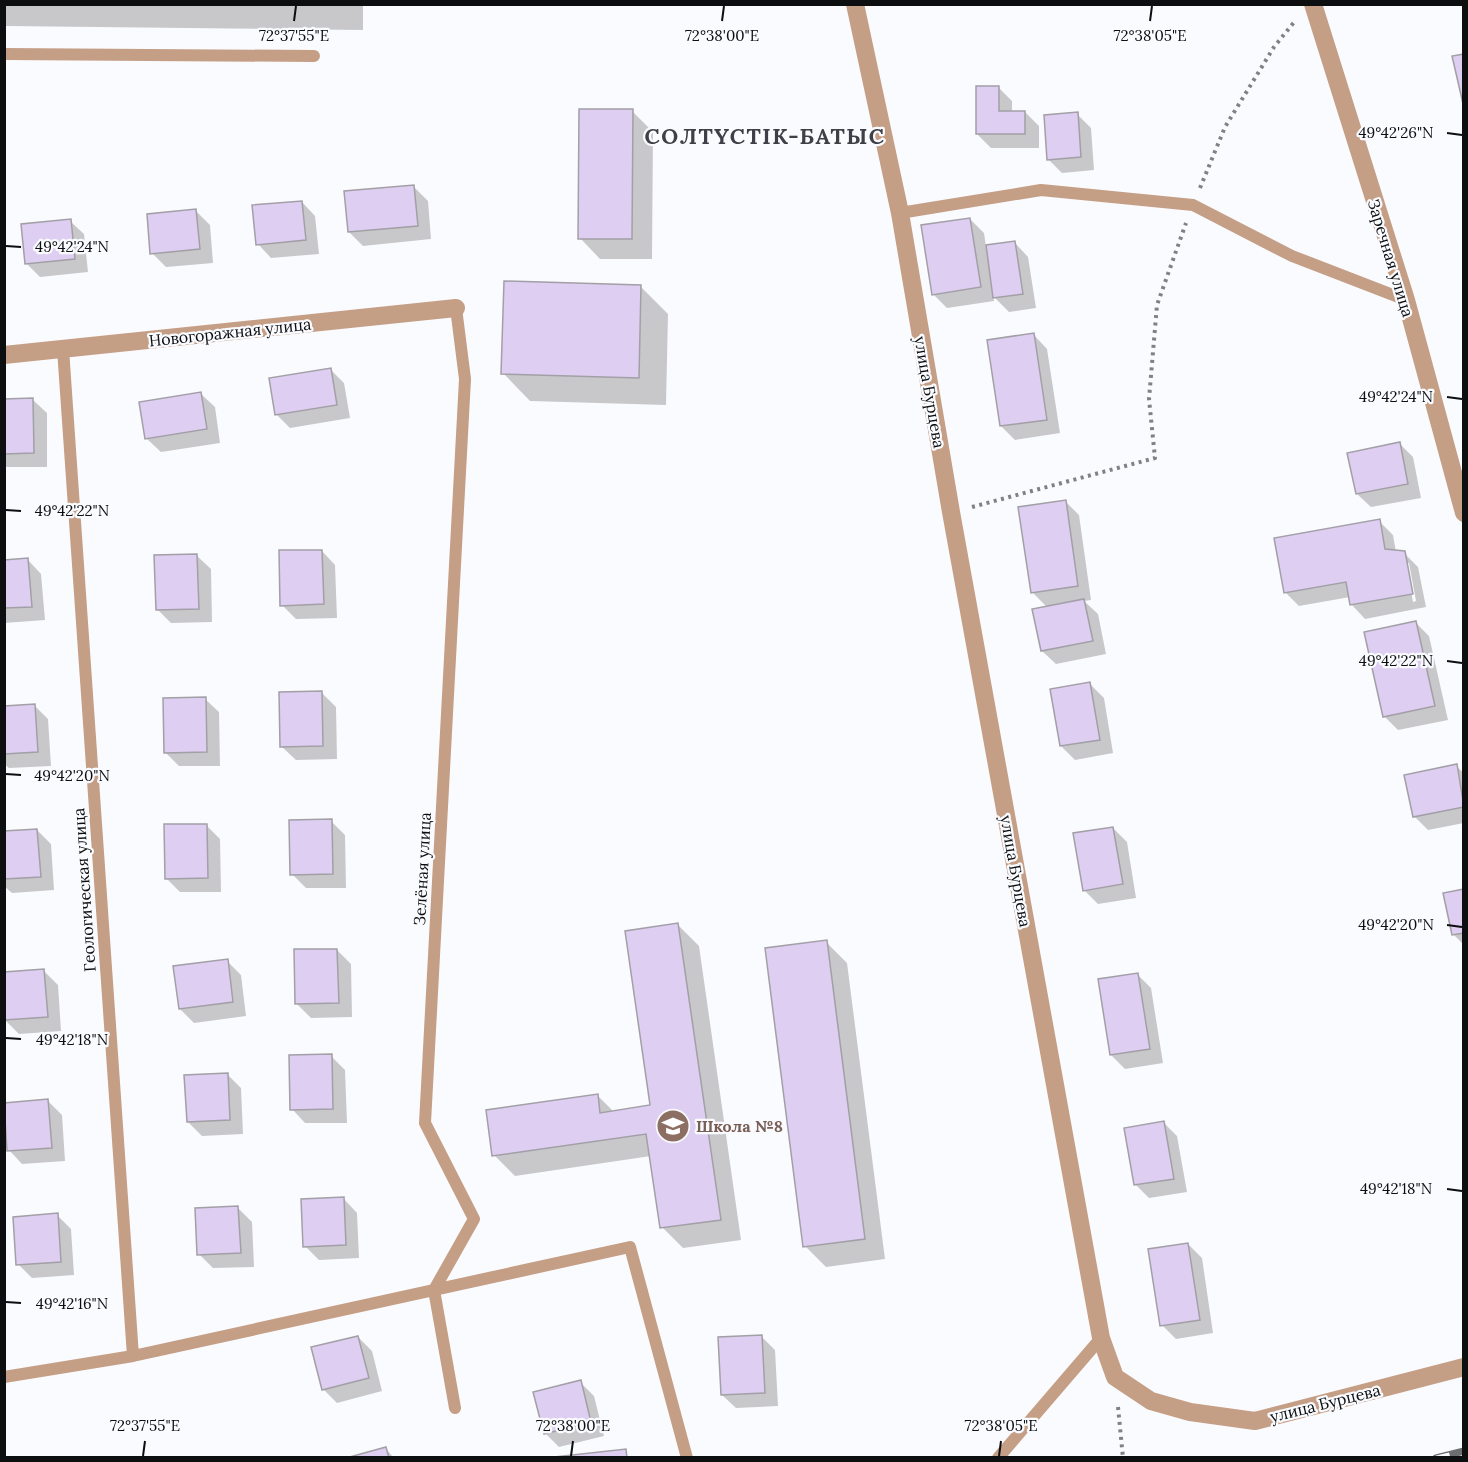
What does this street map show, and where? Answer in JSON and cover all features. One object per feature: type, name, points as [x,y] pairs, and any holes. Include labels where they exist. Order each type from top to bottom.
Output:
[{"type":"street","name":"улица Бурцева","points":[[855,4],[900,213],[951,512],[1101,1338],[1115,1377],[1151,1401],[1190,1412],[1255,1421],[1464,1367]]},
{"type":"street","name":"Заречная улица","points":[[1307,9],[1406,300],[1464,513]]},
{"type":"street","name":"Новогоражная улица","points":[[4,355],[456,308]]},
{"type":"lane","points":[[4,54],[314,56]]},
{"type":"lane","points":[[900,213],[1041,190],[1193,205],[1292,256],[1406,300]]},
{"type":"lane","name":"Зелёная улица","points":[[434,1290],[474,1219],[425,1123],[465,379],[456,308]]},
{"type":"lane","name":"Геологическая улица","points":[[63,349],[133,1356]]},
{"type":"lane","points":[[4,1377],[133,1356],[630,1247],[687,1458]]},
{"type":"lane","points":[[434,1290],[454,1408]]},
{"type":"lane","points":[[998,1458],[1101,1338]]},
{"type":"path","points":[[951,512],[1155,458],[1149,399],[1157,305],[1193,205],[1225,127],[1274,47],[1307,9]]},
{"type":"path","points":[[1115,1377],[1123,1458]]},
{"type":"building","points":[[1464,54],[1464,108],[1452,56]]},
{"type":"building","points":[[976,86],[999,86],[999,111],[1025,111],[1025,134],[976,134]]},
{"type":"building","points":[[579,109],[633,109],[632,239],[578,239]]},
{"type":"building","points":[[1078,112],[1081,157],[1047,160],[1044,115]]},
{"type":"building","points":[[414,185],[418,226],[348,232],[344,191]]},
{"type":"building","points":[[302,201],[306,240],[256,245],[252,205]]},
{"type":"building","points":[[196,209],[200,249],[150,254],[147,214]]},
{"type":"building","points":[[970,218],[981,287],[932,295],[921,225]]},
{"type":"building","points":[[71,219],[75,259],[25,264],[21,224]]},
{"type":"building","points":[[1015,241],[1023,294],[993,298],[986,245]]},
{"type":"building","points":[[504,281],[641,285],[639,378],[501,374]]},
{"type":"building","points":[[1034,333],[1047,420],[1000,426],[987,340]]},
{"type":"building","points":[[331,368],[337,405],[275,415],[269,378]]},
{"type":"building","points":[[201,392],[207,429],[145,439],[139,402]]},
{"type":"building","points":[[33,398],[34,453],[4,454],[4,399]]},
{"type":"building","points":[[1400,442],[1408,484],[1356,494],[1347,453]]},
{"type":"building","points":[[1066,500],[1078,586],[1031,593],[1018,507]]},
{"type":"building","points":[[1380,519],[1385,549],[1405,551],[1413,594],[1350,605],[1346,582],[1284,593],[1274,538]]},
{"type":"building","points":[[279,550],[322,550],[324,604],[280,606]]},
{"type":"building","points":[[197,554],[199,609],[156,610],[154,555]]},
{"type":"building","points":[[28,558],[32,607],[4,608],[4,560]]},
{"type":"building","points":[[1084,599],[1093,641],[1041,651],[1032,609]]},
{"type":"building","points":[[1416,621],[1435,706],[1383,717],[1364,632]]},
{"type":"building","points":[[1090,682],[1100,740],[1060,746],[1050,689]]},
{"type":"building","points":[[322,691],[323,746],[280,747],[279,692]]},
{"type":"building","points":[[206,697],[207,752],[164,753],[163,698]]},
{"type":"building","points":[[35,704],[38,752],[4,754],[4,706]]},
{"type":"building","points":[[1457,764],[1464,807],[1413,817],[1404,775]]},
{"type":"building","points":[[332,819],[333,874],[290,875],[289,820]]},
{"type":"building","points":[[164,824],[207,824],[208,878],[165,879]]},
{"type":"building","points":[[1113,827],[1123,884],[1083,891],[1073,833]]},
{"type":"building","points":[[37,829],[41,877],[4,879],[4,831]]},
{"type":"building","points":[[1464,889],[1464,933],[1452,935],[1443,893]]},
{"type":"building","points":[[678,923],[721,1220],[660,1228],[646,1134],[492,1156],[486,1110],[598,1094],[600,1113],[650,1105],[625,931]]},
{"type":"building","points":[[827,940],[865,1239],[803,1247],[765,948]]},
{"type":"building","points":[[294,949],[337,949],[339,1003],[295,1004]]},
{"type":"building","points":[[228,959],[233,1002],[179,1009],[173,966]]},
{"type":"building","points":[[44,969],[48,1017],[4,1020],[4,972]]},
{"type":"building","points":[[1138,973],[1150,1049],[1110,1055],[1098,979]]},
{"type":"building","points":[[332,1054],[333,1109],[290,1110],[289,1055]]},
{"type":"building","points":[[228,1073],[230,1120],[187,1122],[184,1075]]},
{"type":"building","points":[[48,1099],[52,1148],[7,1151],[4,1103]]},
{"type":"building","points":[[1164,1121],[1174,1179],[1134,1185],[1124,1128]]},
{"type":"building","points":[[344,1197],[346,1245],[303,1247],[301,1199]]},
{"type":"building","points":[[238,1206],[241,1253],[197,1255],[195,1208]]},
{"type":"building","points":[[58,1213],[61,1262],[16,1265],[13,1217]]},
{"type":"building","points":[[1188,1243],[1200,1320],[1160,1326],[1148,1249]]},
{"type":"building","points":[[762,1335],[765,1393],[721,1395],[718,1337]]},
{"type":"building","points":[[358,1336],[369,1378],[322,1390],[311,1347]]},
{"type":"building","points":[[581,1380],[591,1422],[544,1434],[533,1392]]},
{"type":"building","points":[[386,1447],[389,1458],[346,1458]]},
{"type":"building","points":[[626,1449],[627,1458],[545,1458]]},
{"type":"railway","points":[[1436,1458],[1464,1451]]},
{"type":"place","name":"Школа №8","points":[[673,1126]]},
{"type":"district","name":"СОЛТҮСТІК-БАТЫС","points":[[765,136]]}]
